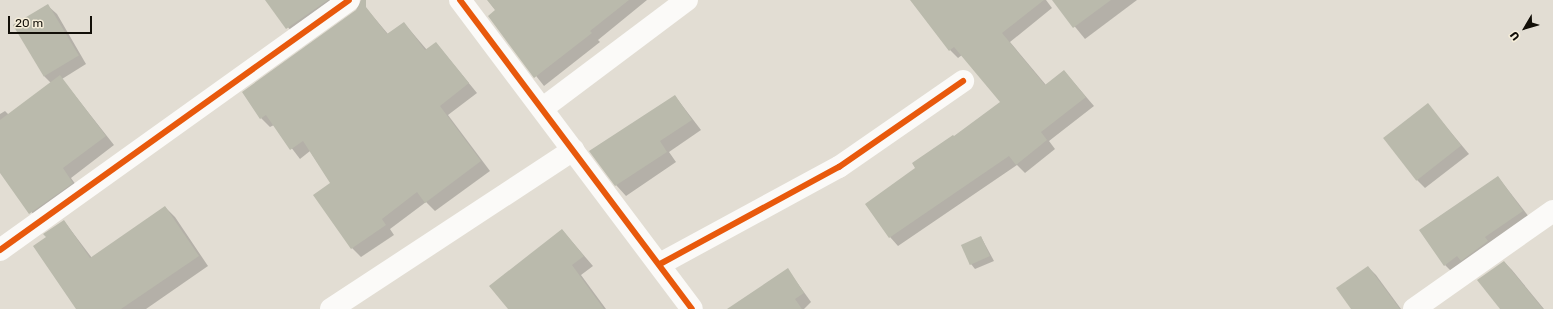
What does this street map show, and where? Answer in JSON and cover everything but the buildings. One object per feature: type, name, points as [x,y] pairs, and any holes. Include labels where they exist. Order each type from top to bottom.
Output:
[{"type":"street","points":[[0,250],[349,0]]},
{"type":"street","points":[[460,0],[543,108],[692,309]]},
{"type":"street","points":[[543,108],[687,0]]},
{"type":"street","points":[[660,264],[839,167],[963,81]]},
{"type":"street","points":[[331,309],[573,150]]},
{"type":"street","points":[[1414,309],[1553,211]]},
{"type":"cycle path","points":[[0,250],[349,0]]},
{"type":"cycle path","points":[[460,0],[692,309]]},
{"type":"cycle path","points":[[660,264],[839,167],[963,81]]}]
